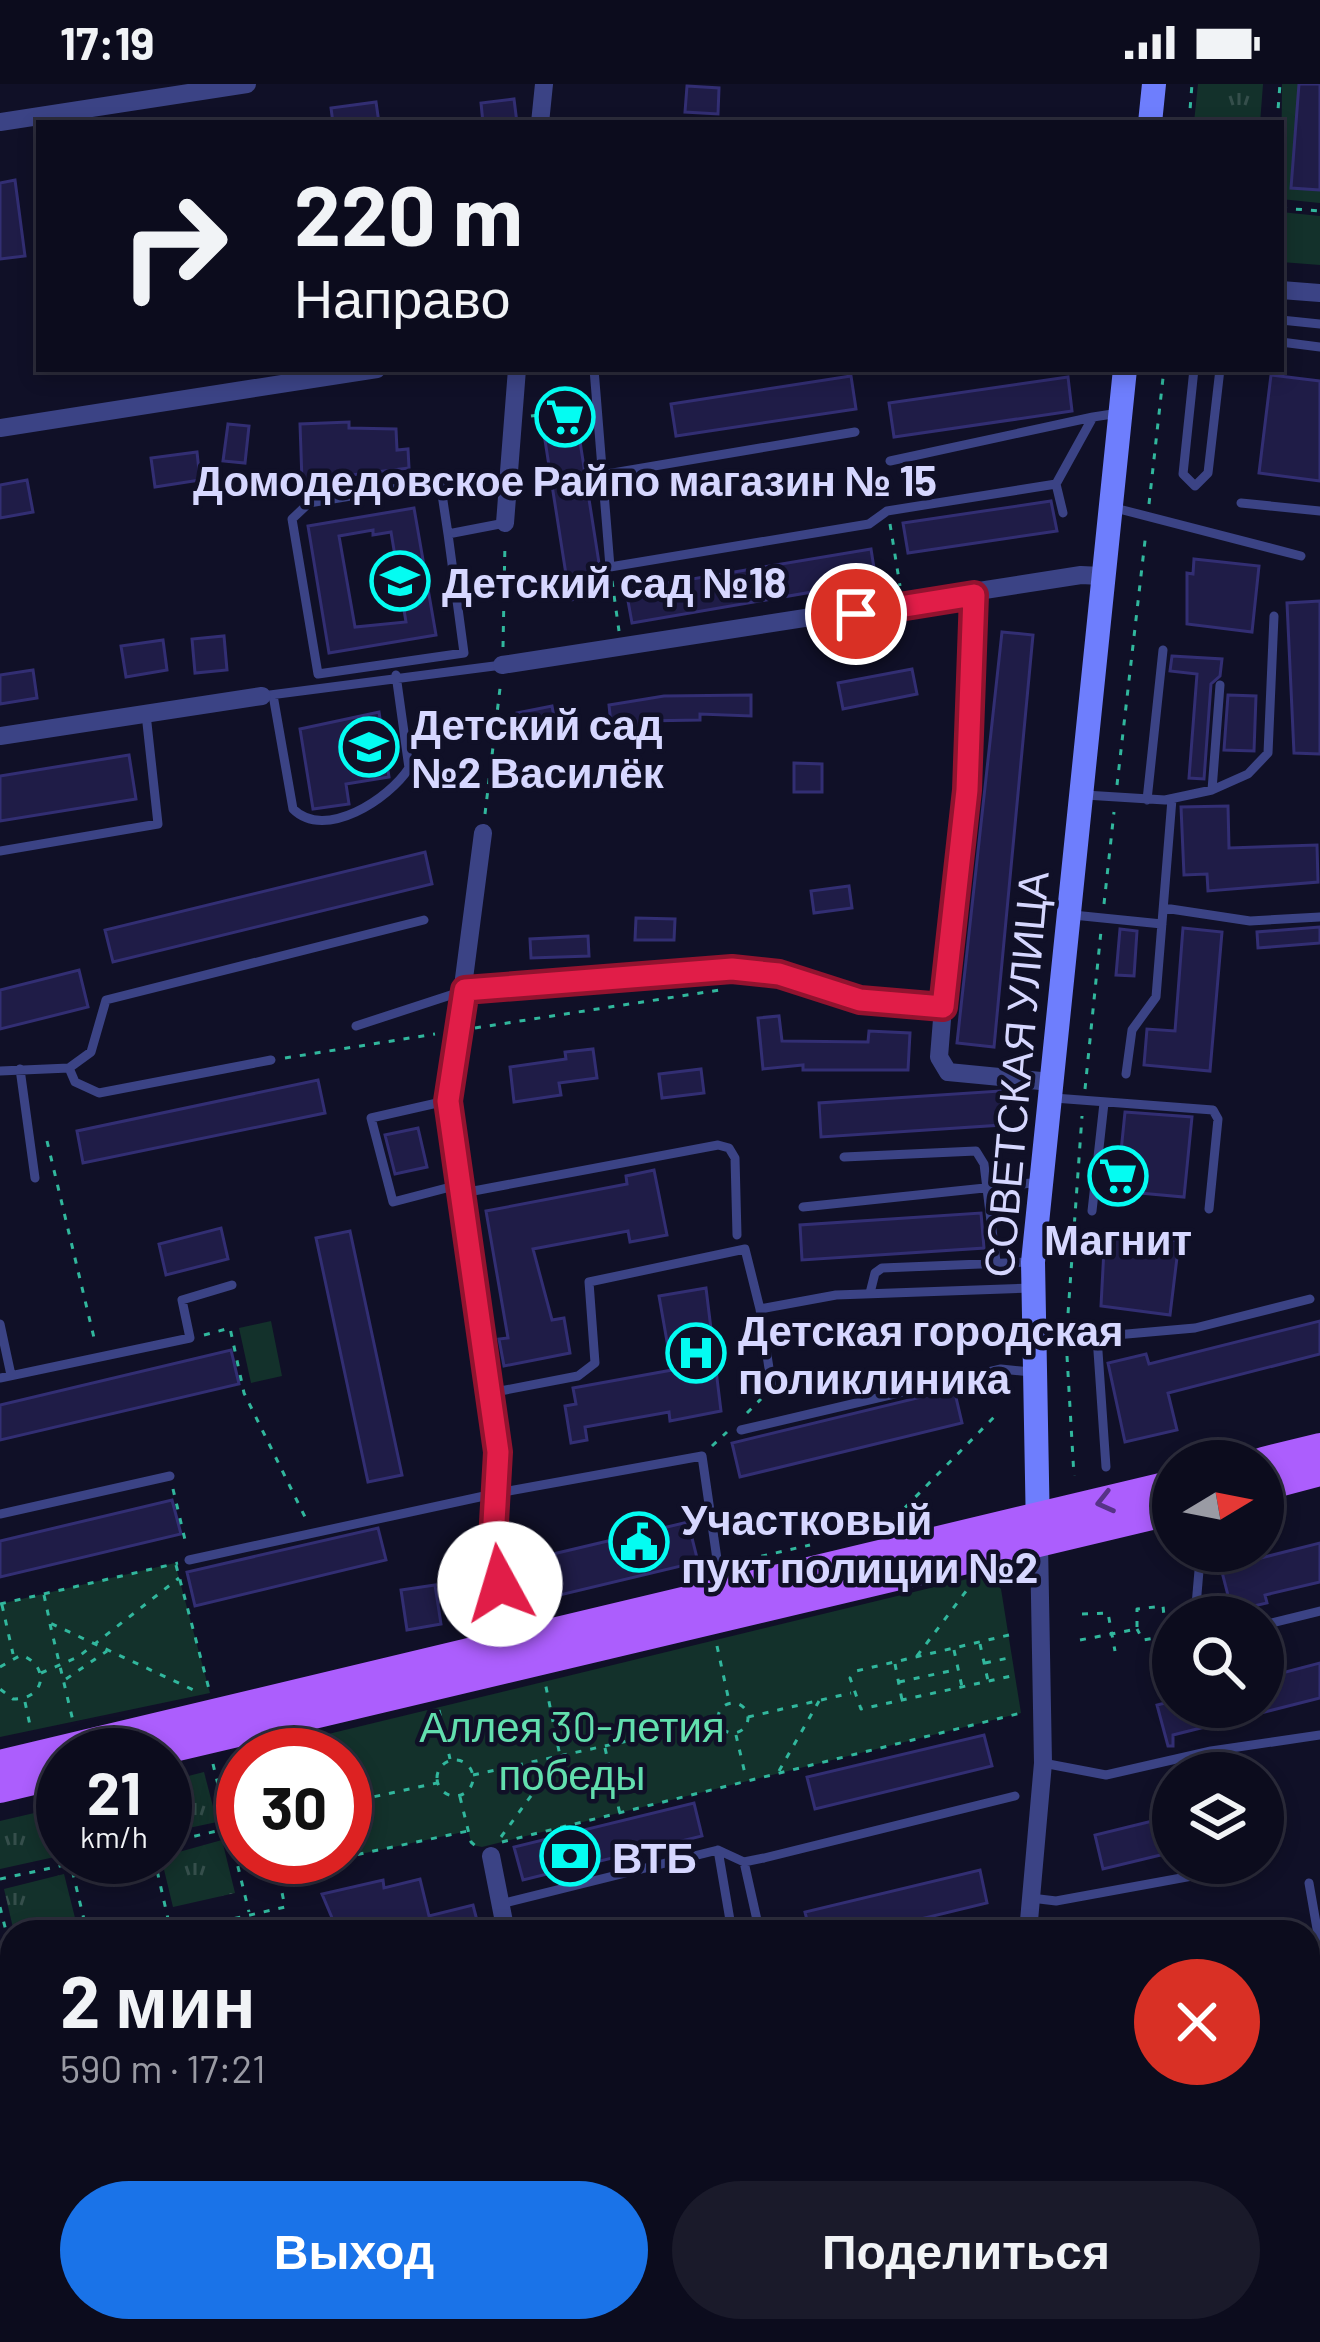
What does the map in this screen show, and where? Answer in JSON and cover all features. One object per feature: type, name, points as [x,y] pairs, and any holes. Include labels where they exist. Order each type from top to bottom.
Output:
[{"type":"main road","points":[[1150,120],[1154,84]]},
{"type":"main road","name":"СОВЕТСКАЯ УЛИЦА","points":[[1038,1530],[1032,1288],[1125,372]]},
{"type":"main road","points":[[1284,1457],[1320,1448]]},
{"type":"main road","points":[[1284,1480],[1320,1471]]},
{"type":"main road","points":[[192,1742],[1038,1530],[1152,1492]]},
{"type":"main road","points":[[0,1765],[1038,1530],[1152,1513]]},
{"type":"main road","points":[[0,1788],[36,1788]]},
{"type":"street","points":[[0,122],[247,84]]},
{"type":"street","points":[[540,120],[544,84]]},
{"type":"street","points":[[1284,290],[1320,293]]},
{"type":"street","points":[[0,428],[358,372]]},
{"type":"street","points":[[506,523],[517,372]]},
{"type":"street","points":[[502,665],[903,607],[1081,574],[1101,576]]},
{"type":"street","points":[[0,736],[267,695]]},
{"type":"street","points":[[483,833],[448,1101],[490,1393],[498,1492],[493,1540],[512,1646]]},
{"type":"street","points":[[465,990],[732,969],[779,974],[860,1000],[943,1007],[939,1057],[948,1072],[1050,1090]]},
{"type":"street","name":"СОВЕТСКАЯ УЛИЦА","points":[[1029,1920],[1043,1763],[1038,1530]]},
{"type":"street","points":[[491,1856],[503,1920]]},
{"type":"lane","points":[[1284,320],[1320,324]]},
{"type":"lane","points":[[1284,342],[1320,347]]},
{"type":"lane","points":[[594,372],[610,567],[869,524],[887,511],[1056,484]]},
{"type":"lane","points":[[1194,372],[1184,474],[1195,486],[1208,473],[1220,372]]},
{"type":"lane","points":[[890,461],[1120,413]]},
{"type":"lane","points":[[1063,513],[1056,484],[1093,417]]},
{"type":"lane","points":[[602,475],[855,432]]},
{"type":"lane","points":[[440,482],[448,534],[464,653],[318,674],[292,519],[309,503],[440,482]]},
{"type":"lane","points":[[1240,502],[1320,511]]},
{"type":"lane","points":[[1109,508],[1300,556]]},
{"type":"lane","points":[[448,534],[506,523]]},
{"type":"lane","points":[[943,1007],[967,790],[974,595]]},
{"type":"lane","points":[[1079,795],[1172,799],[1212,790],[1248,774],[1268,753],[1274,616]]},
{"type":"lane","points":[[1147,800],[1163,650]]},
{"type":"lane","points":[[396,675],[409,768],[370,805],[350,814],[309,819],[292,809],[267,695],[396,675],[502,665]]},
{"type":"lane","points":[[1212,790],[1220,686]]},
{"type":"lane","points":[[0,851],[158,824],[146,714]]},
{"type":"lane","points":[[1126,1075],[1132,1030],[1156,997],[1172,799]]},
{"type":"lane","points":[[1164,908],[1250,921],[1320,917]]},
{"type":"lane","points":[[1067,914],[1162,924]]},
{"type":"lane","points":[[0,1071],[68,1068],[92,1052],[106,1000],[424,920]]},
{"type":"lane","points":[[356,1026],[465,990]]},
{"type":"lane","points":[[68,1068],[75,1082],[99,1093],[271,1060]]},
{"type":"lane","points":[[20,1069],[34,1178]]},
{"type":"lane","points":[[1050,1090],[1104,1103],[1216,1112],[1209,1209]]},
{"type":"lane","points":[[448,1101],[371,1118],[393,1202],[718,1145],[729,1148],[735,1158],[737,1235]]},
{"type":"lane","points":[[1092,1211],[1104,1103]]},
{"type":"lane","points":[[844,1157],[972,1149],[982,1159],[988,1187],[996,1262]]},
{"type":"lane","points":[[803,1207],[1041,1182]]},
{"type":"lane","points":[[490,1393],[578,1376],[595,1363],[590,1282],[745,1249],[772,1388]]},
{"type":"lane","points":[[870,1293],[875,1273],[882,1268],[1034,1262]]},
{"type":"lane","points":[[0,1324],[6,1377],[190,1338],[182,1300],[232,1285]]},
{"type":"lane","points":[[760,1309],[870,1293],[1032,1288]]},
{"type":"lane","points":[[1031,1342],[1206,1326],[1310,1299]]},
{"type":"lane","points":[[1097,1337],[1106,1467]]},
{"type":"lane","points":[[742,1430],[1001,1369],[1031,1372]]},
{"type":"lane","points":[[189,1560],[498,1492],[702,1456],[718,1566]]},
{"type":"lane","points":[[0,1514],[170,1476]]},
{"type":"lane","points":[[1284,1620],[1320,1611]]},
{"type":"lane","points":[[1043,1763],[1106,1775],[1210,1751],[1320,1736]]},
{"type":"lane","points":[[500,1904],[718,1850],[744,1862],[1015,1796]]},
{"type":"lane","points":[[718,1850],[730,1920]]},
{"type":"lane","points":[[744,1862],[757,1920]]},
{"type":"lane","points":[[1309,1882],[1316,1920]]},
{"type":"lane","points":[[1031,1898],[1056,1901],[1152,1884]]},
{"type":"path","points":[[1189,120],[1192,84]]},
{"type":"path","points":[[1277,120],[1280,84]]},
{"type":"path","points":[[1284,208],[1320,211]]},
{"type":"path","points":[[516,418],[594,407]]},
{"type":"path","points":[[887,511],[903,607]]},
{"type":"path","points":[[483,833],[502,665],[506,523]]},
{"type":"path","points":[[610,567],[622,650]]},
{"type":"path","points":[[271,1060],[727,989]]},
{"type":"path","points":[[1015,1004],[1032,1006]]},
{"type":"path","points":[[28,1144],[46,1141],[98,1355]]},
{"type":"path","points":[[190,1338],[230,1328],[244,1393],[312,1532]]},
{"type":"path","points":[[882,1531],[996,1415]]},
{"type":"path","points":[[709,1449],[742,1430]]},
{"type":"path","points":[[14,1656],[1,1604],[189,1560],[170,1476]]},
{"type":"path","points":[[176,1563],[210,1693]]},
{"type":"path","points":[[916,1657],[978,1576]]},
{"type":"path","points":[[41,1673],[61,1669],[179,1578]]},
{"type":"path","points":[[43,1593],[73,1721]]},
{"type":"path","points":[[1163,1606],[1166,1636],[1143,1640],[1137,1629],[1137,1609],[1163,1606]]},
{"type":"path","points":[[1082,1614],[1107,1611],[1115,1651]]},
{"type":"path","points":[[50,1623],[202,1694]]},
{"type":"path","points":[[1080,1640],[1137,1629]]},
{"type":"path","points":[[1009,1635],[853,1672],[853,1692],[862,1709],[1016,1675]]},
{"type":"path","points":[[715,1637],[729,1702]]},
{"type":"path","points":[[979,1642],[988,1682]]},
{"type":"path","points":[[954,1648],[962,1687]]},
{"type":"path","points":[[63,1679],[108,1650]]},
{"type":"path","points":[[0,1667],[14,1656],[29,1657],[41,1673],[38,1690],[24,1700],[13,1700],[0,1689]]},
{"type":"path","points":[[984,1664],[1013,1657]]},
{"type":"path","points":[[894,1662],[902,1700]]},
{"type":"path","points":[[898,1682],[959,1669]]},
{"type":"path","points":[[544,1679],[560,1756],[496,1844],[1021,1713]]},
{"type":"path","points":[[746,1780],[736,1733],[748,1717],[853,1692]]},
{"type":"path","points":[[24,1700],[31,1730]]},
{"type":"path","points":[[778,1772],[820,1700]]},
{"type":"path","points":[[729,1702],[742,1705],[748,1717]]},
{"type":"path","points":[[729,1702],[719,1710],[718,1721],[722,1729],[736,1733]]},
{"type":"path","points":[[438,1705],[450,1760]]},
{"type":"path","points":[[473,1775],[718,1721]]},
{"type":"path","points":[[605,1746],[620,1814]]},
{"type":"path","points":[[450,1760],[462,1761],[473,1775],[471,1786],[460,1795],[447,1793],[439,1783],[440,1768],[450,1760]]},
{"type":"path","points":[[213,1762],[216,1775]]},
{"type":"path","points":[[372,1797],[439,1783]]},
{"type":"path","points":[[460,1795],[472,1845],[489,1846],[491,1856]]},
{"type":"path","points":[[372,1849],[468,1831]]},
{"type":"path","points":[[0,1880],[36,1870]]},
{"type":"path","points":[[76,1884],[84,1920]]},
{"type":"path","points":[[161,1884],[171,1920]]},
{"type":"path","points":[[242,1884],[249,1916]]},
{"type":"path","points":[[230,1920],[285,1907],[283,1884]]},
{"type":"green space","points":[[1198,84],[1263,84],[1260,120],[1194,120]]},
{"type":"green space","points":[[1282,84],[1299,84],[1291,187],[1320,190],[1320,203],[1284,199]]},
{"type":"green space","points":[[1284,212],[1320,216],[1320,265],[1284,262]]},
{"type":"green space","points":[[271,1321],[282,1376],[251,1383],[239,1328]]},
{"type":"green space","points":[[175,1563],[210,1693],[0,1737],[0,1604]]},
{"type":"green space","name":"Аллея 30-летия победы","points":[[988,1574],[1001,1589],[1021,1713],[482,1847],[472,1845],[468,1831],[372,1852],[372,1728],[353,1728]]},
{"type":"green space","points":[[204,1772],[216,1822],[192,1827],[192,1775]]},
{"type":"green space","points":[[36,1813],[36,1861],[0,1869],[0,1821]]},
{"type":"green space","points":[[216,1842],[216,1884],[233,1884],[235,1893],[173,1907],[167,1884],[192,1884],[192,1848]]},
{"type":"green space","points":[[36,1881],[66,1884],[76,1920],[11,1920],[4,1889]]},
{"type":"building","points":[[1299,84],[1320,84],[1320,190],[1291,188]]},
{"type":"building","points":[[687,86],[719,88],[718,114],[685,112]]},
{"type":"building","points":[[514,99],[517,120],[483,120],[481,103]]},
{"type":"building","points":[[376,102],[379,120],[333,120],[331,108]]},
{"type":"building","points":[[15,180],[25,256],[0,259],[0,183]]},
{"type":"building","points":[[1271,375],[1320,381],[1320,481],[1259,473]]},
{"type":"building","points":[[851,376],[856,409],[676,436],[671,404]]},
{"type":"building","points":[[1068,377],[1072,411],[894,437],[889,403]]},
{"type":"building","points":[[576,416],[604,595],[570,600],[542,421]]},
{"type":"building","points":[[349,422],[349,428],[396,429],[397,450],[408,449],[409,468],[302,481],[300,424]]},
{"type":"building","points":[[228,424],[249,426],[245,463],[223,461]]},
{"type":"building","points":[[197,452],[200,480],[155,487],[151,458]]},
{"type":"building","points":[[27,480],[33,512],[0,518],[0,485]]},
{"type":"building","points":[[1051,501],[1057,531],[908,553],[903,523]]},
{"type":"building","name":"Детский сад №18","points":[[414,508],[436,635],[329,653],[308,526]],"holes":[[[373,530],[373,535],[391,532],[406,622],[355,627],[339,536]]]},
{"type":"building","points":[[871,549],[876,581],[632,623],[626,590]]},
{"type":"building","points":[[1194,559],[1259,566],[1252,632],[1187,624],[1187,573],[1193,574]]},
{"type":"building","points":[[1320,601],[1320,754],[1294,753],[1287,603]]},
{"type":"building","points":[[1002,632],[1033,635],[994,1047],[957,1043]]},
{"type":"building","points":[[224,636],[227,670],[195,673],[192,639]]},
{"type":"building","points":[[163,640],[167,670],[126,677],[121,646]]},
{"type":"building","points":[[1172,656],[1222,659],[1220,676],[1211,684],[1204,779],[1189,778],[1197,674],[1170,671]]},
{"type":"building","points":[[912,669],[917,694],[843,709],[838,683]]},
{"type":"building","points":[[33,670],[37,698],[0,704],[0,675]]},
{"type":"building","points":[[751,695],[751,716],[700,714],[700,720],[642,721],[643,732],[612,734],[609,705],[664,696]]},
{"type":"building","points":[[1228,695],[1256,696],[1254,751],[1224,750]]},
{"type":"building","points":[[552,706],[556,728],[521,735],[517,713]]},
{"type":"building","points":[[379,712],[389,777],[346,784],[349,804],[313,809],[300,729]]},
{"type":"building","points":[[129,755],[136,799],[0,821],[0,776]]},
{"type":"building","points":[[794,763],[822,764],[822,792],[794,792]]},
{"type":"building","points":[[1228,806],[1229,848],[1317,845],[1318,882],[1208,891],[1207,874],[1184,875],[1181,807]]},
{"type":"building","points":[[425,852],[432,884],[113,962],[105,930]]},
{"type":"building","points":[[849,886],[852,908],[814,913],[811,891]]},
{"type":"building","points":[[636,918],[675,919],[674,940],[635,940]]},
{"type":"building","points":[[1320,927],[1320,943],[1258,948],[1257,932]]},
{"type":"building","points":[[1183,928],[1222,932],[1210,1071],[1144,1065],[1147,1029],[1175,1031]]},
{"type":"building","points":[[1120,929],[1137,931],[1134,976],[1116,975]]},
{"type":"building","points":[[588,936],[589,956],[531,958],[530,939]]},
{"type":"building","points":[[79,970],[88,1007],[0,1029],[0,990]]},
{"type":"building","points":[[779,1016],[782,1041],[868,1042],[869,1031],[910,1033],[908,1070],[803,1070],[803,1065],[763,1069],[758,1018]]},
{"type":"building","points":[[593,1049],[597,1078],[559,1083],[561,1095],[514,1102],[510,1067],[566,1059],[565,1052]]},
{"type":"building","points":[[701,1069],[704,1093],[662,1098],[659,1074]]},
{"type":"building","points":[[318,1080],[325,1113],[83,1163],[77,1131]]},
{"type":"building","points":[[1000,1091],[1002,1125],[821,1137],[819,1103]]},
{"type":"building","points":[[1125,1112],[1192,1117],[1184,1197],[1117,1191]]},
{"type":"building","points":[[418,1128],[427,1167],[395,1174],[385,1135]]},
{"type":"building","points":[[654,1170],[667,1235],[630,1242],[628,1231],[533,1249],[552,1320],[564,1318],[570,1353],[504,1366],[499,1339],[508,1338],[486,1211],[627,1184],[626,1176]]},
{"type":"building","points":[[981,1213],[984,1248],[802,1260],[800,1225]]},
{"type":"building","points":[[221,1228],[228,1259],[166,1275],[159,1244]]},
{"type":"building","points":[[350,1231],[402,1475],[368,1482],[316,1238]]},
{"type":"building","points":[[1110,1232],[1179,1241],[1170,1315],[1101,1306],[1104,1249],[1108,1250]]},
{"type":"building","points":[[706,1288],[721,1411],[670,1421],[669,1412],[585,1427],[587,1440],[571,1443],[565,1406],[576,1404],[573,1388],[672,1370],[659,1296]]},
{"type":"building","points":[[1320,1321],[1320,1354],[1168,1393],[1177,1430],[1125,1442],[1108,1363],[1146,1354],[1149,1364]]},
{"type":"building","points":[[231,1350],[239,1384],[0,1440],[0,1405]]},
{"type":"building","points":[[954,1389],[962,1423],[740,1477],[732,1443]]},
{"type":"building","points":[[172,1500],[181,1534],[0,1577],[0,1541]]},
{"type":"building","points":[[688,1522],[698,1562],[518,1605],[511,1564]]},
{"type":"building","points":[[378,1528],[386,1560],[195,1606],[187,1572]]},
{"type":"building","points":[[1320,1543],[1320,1582],[1265,1596],[1228,1596],[1222,1572],[1284,1572],[1284,1552]]},
{"type":"building","points":[[435,1585],[441,1624],[407,1630],[401,1590]]},
{"type":"building","points":[[1320,1663],[1320,1698],[1284,1707],[1284,1672]]},
{"type":"building","points":[[1163,1728],[1201,1728],[1173,1735],[1173,1746],[1168,1746]]},
{"type":"building","points":[[984,1735],[992,1766],[815,1809],[807,1777]]},
{"type":"building","points":[[694,1803],[702,1836],[523,1880],[514,1847]]},
{"type":"building","points":[[1152,1821],[1152,1857],[1103,1869],[1095,1835]]},
{"type":"building","points":[[980,1870],[987,1903],[917,1920],[807,1920],[805,1912]]},
{"type":"building","points":[[420,1879],[429,1916],[473,1905],[477,1920],[333,1920],[322,1894],[383,1880],[384,1888]]},
{"type":"place","name":"Домодедовское Райпо магазин № 15","points":[[565,417]]},
{"type":"place","name":"Детский сад №18","points":[[400,581]]},
{"type":"place","name":"Детский сад №2 Василёк","points":[[369,747]]},
{"type":"place","name":"Магнит","points":[[1118,1176]]},
{"type":"place","name":"Детская городская поликлиника","points":[[696,1353]]},
{"type":"place","name":"Участковый пукт полиции №2","points":[[639,1542]]},
{"type":"place","name":"ВТБ","points":[[570,1856]]},
{"type":"route","points":[[500,1584],[493,1540],[498,1452],[448,1101],[465,990],[732,969],[779,974],[860,1000],[943,1007],[967,790],[974,595],[856,614]]}]
